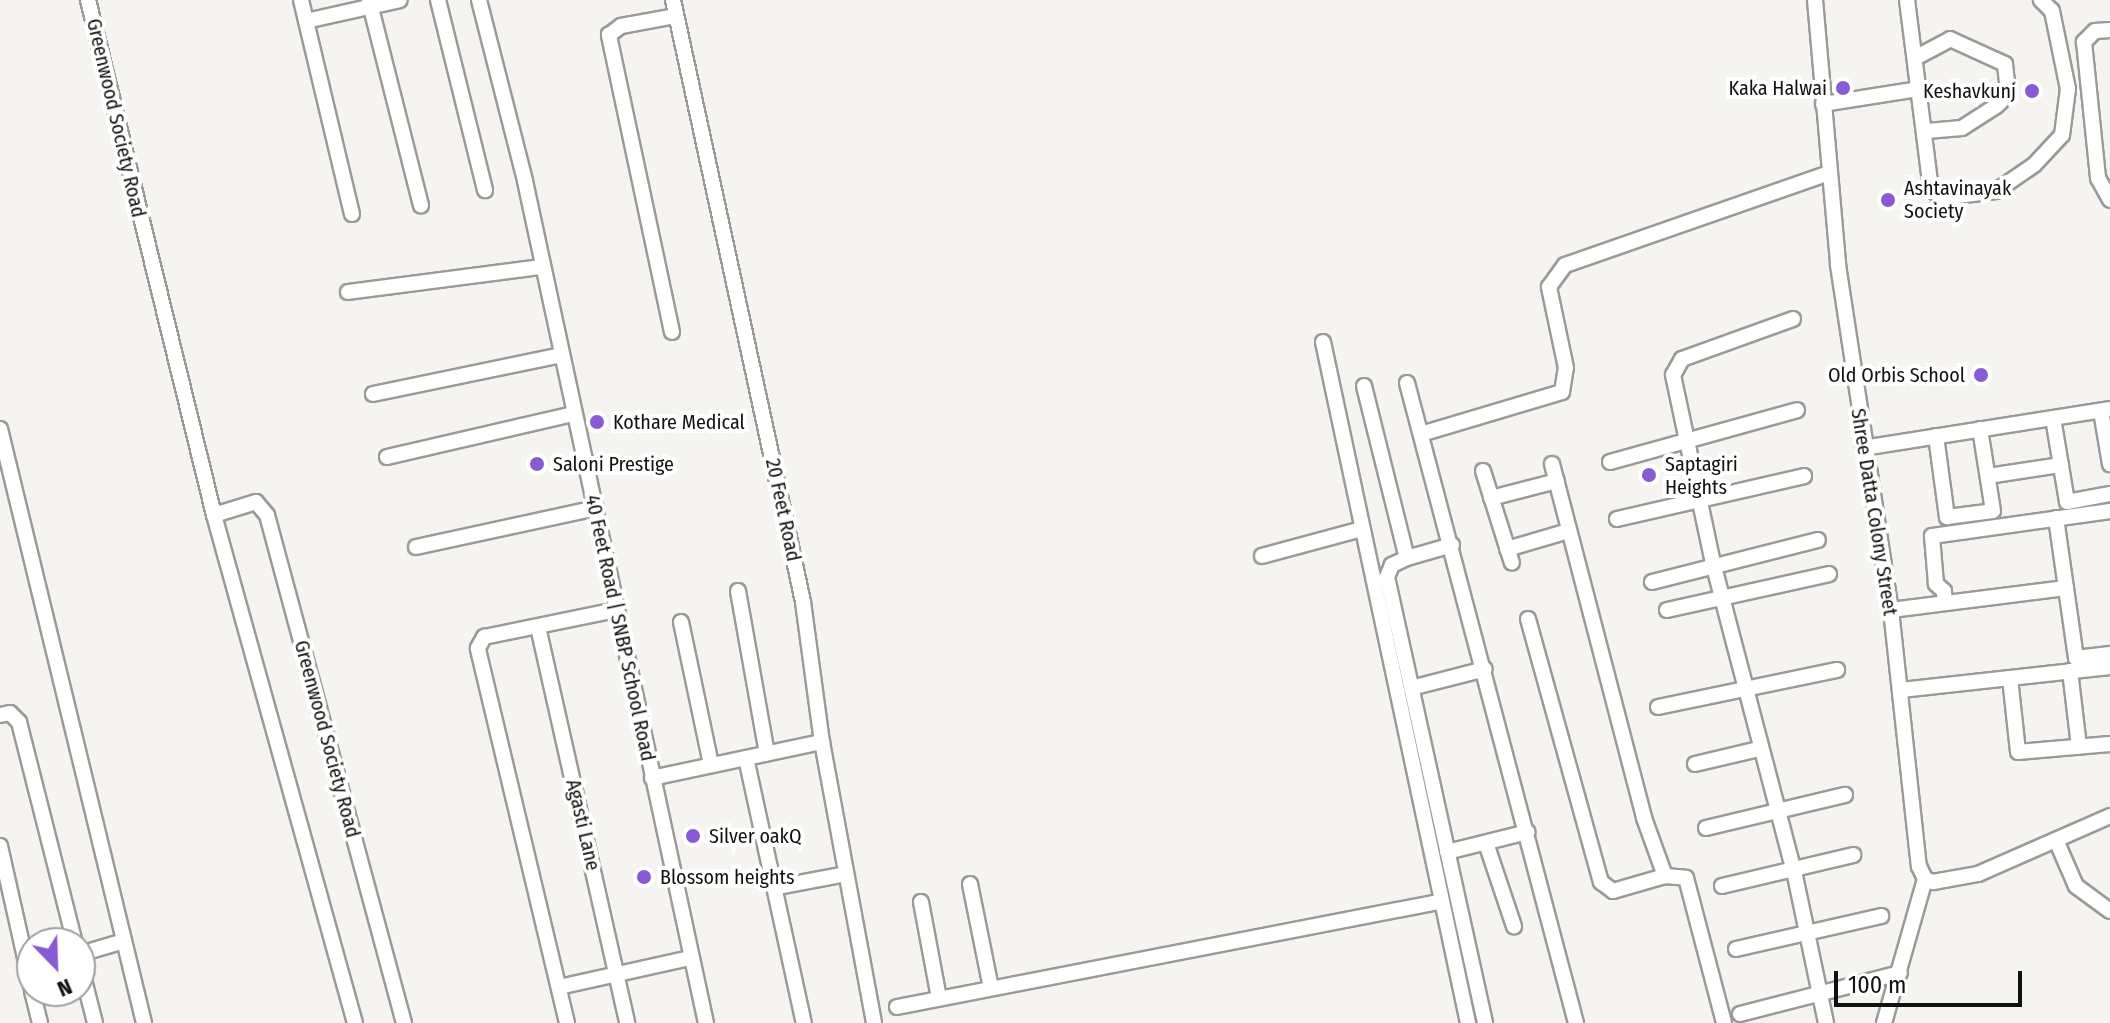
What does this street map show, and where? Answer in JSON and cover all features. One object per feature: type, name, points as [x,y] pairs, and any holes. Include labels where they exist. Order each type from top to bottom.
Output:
[{"type":"street","name":"Greenwood Society Road","points":[[88,0],[214,515],[355,1023]]},
{"type":"street","points":[[301,0],[352,214]]},
{"type":"street","points":[[306,21],[370,3],[400,0]]},
{"type":"street","points":[[438,0],[485,190]]},
{"type":"street","name":"40 Feet Road | SNBP School Road","points":[[479,0],[525,181],[540,267],[596,508],[615,610],[706,1023]]},
{"type":"street","name":"20 Feet Road","points":[[673,0],[803,602],[822,742],[874,1023]]},
{"type":"street","name":"Shree Datta Colony Street","points":[[1815,0],[1829,173],[1863,448],[1891,610],[1919,866],[1925,879]]},
{"type":"street","points":[[1907,0],[1931,189],[1938,197],[1996,191],[2052,150],[2062,135],[2068,89],[2052,11],[2041,0]]},
{"type":"street","points":[[370,3],[421,206]]},
{"type":"street","points":[[672,332],[609,35],[621,26],[676,16]]},
{"type":"street","points":[[2110,30],[2095,31],[2084,42],[2098,178],[2110,200]]},
{"type":"street","points":[[1915,58],[1950,39],[2005,64],[2008,95],[1996,106],[1962,128],[1924,131]]},
{"type":"street","points":[[1823,104],[1919,89]]},
{"type":"street","points":[[1421,434],[1562,392],[1566,368],[1549,287],[1565,265],[1829,173]]},
{"type":"street","points":[[348,292],[540,267]]},
{"type":"street","points":[[1793,319],[1675,364],[1686,444],[1713,563],[1759,749],[1794,871],[1805,935],[1826,1023]]},
{"type":"street","points":[[1323,342],[1438,902],[1468,1023]]},
{"type":"street","points":[[373,394],[561,355]]},
{"type":"street","points":[[1407,383],[1576,1023]]},
{"type":"street","points":[[1364,386],[1407,558]]},
{"type":"street","points":[[1610,462],[1686,444],[1722,427],[1797,410]]},
{"type":"street","points":[[1863,448],[2105,410],[2110,464]]},
{"type":"street","points":[[387,457],[573,414]]},
{"type":"street","points":[[2053,418],[2067,502],[2110,494]]},
{"type":"street","points":[[0,429],[144,1023]]},
{"type":"street","points":[[1936,436],[1947,517],[1993,511],[1980,429]]},
{"type":"street","points":[[1552,464],[1644,818],[1665,876]]},
{"type":"street","points":[[1988,476],[2061,465]]},
{"type":"street","points":[[1483,471],[1510,556],[1568,531]]},
{"type":"street","points":[[1617,519],[1700,503],[1804,476]]},
{"type":"street","points":[[1491,498],[1557,481]]},
{"type":"street","name":"Greenwood Society Road","points":[[214,515],[256,502],[267,515],[404,1023]]},
{"type":"street","points":[[416,547],[596,508]]},
{"type":"street","points":[[1945,603],[1944,591],[1936,584],[1932,536],[2110,511]]},
{"type":"street","points":[[2056,518],[2076,658],[2110,654]]},
{"type":"street","points":[[1262,556],[1362,529]]},
{"type":"street","points":[[1652,582],[1713,563],[1818,540]]},
{"type":"street","points":[[1452,545],[1392,565],[1387,577],[1485,1023]]},
{"type":"street","points":[[1667,610],[1723,595],[1829,574]]},
{"type":"street","points":[[1891,610],[2066,588]]},
{"type":"street","points":[[738,591],[767,753]]},
{"type":"street","points":[[567,1023],[478,648],[484,637],[615,610]]},
{"type":"street","points":[[1528,619],[1601,882],[1613,891],[1665,876],[1686,878],[1724,1023]]},
{"type":"street","points":[[681,622],[711,764]]},
{"type":"street","name":"Agasti Lane","points":[[538,627],[627,1023]]},
{"type":"street","points":[[1901,690],[2110,667]]},
{"type":"street","points":[[1411,688],[1485,669]]},
{"type":"street","points":[[1658,707],[1837,670]]},
{"type":"street","points":[[2070,671],[2079,746]]},
{"type":"street","points":[[2010,678],[2018,752],[2110,744]]},
{"type":"street","points":[[0,715],[10,713],[19,722],[71,927]]},
{"type":"street","points":[[652,778],[822,742]]},
{"type":"street","points":[[1695,764],[1759,749]]},
{"type":"street","points":[[746,758],[777,887],[804,1023]]},
{"type":"street","points":[[1706,828],[1845,795]]},
{"type":"street","points":[[1884,1023],[1925,879],[1933,882],[1978,874],[2110,816]]},
{"type":"street","points":[[1447,852],[1528,832]]},
{"type":"street","points":[[2056,840],[2076,886],[2110,911]]},
{"type":"street","points":[[1486,843],[1514,926]]},
{"type":"street","points":[[0,846],[18,927]]},
{"type":"street","points":[[1722,886],[1853,855]]},
{"type":"street","points":[[777,887],[846,874]]},
{"type":"street","points":[[970,884],[991,988]]},
{"type":"street","points":[[921,902],[939,998]]},
{"type":"street","points":[[897,1007],[1438,902]]},
{"type":"street","points":[[1736,949],[1881,916]]},
{"type":"street","points":[[96,949],[124,941]]},
{"type":"street","points":[[559,987],[690,958]]},
{"type":"street","points":[[1740,1014],[1900,973]]},
{"type":"place","name":"Kaka Halwai","points":[[1843,88]]},
{"type":"place","name":"Keshavkunj","points":[[2032,91]]},
{"type":"place","name":"Ashtavinayak Society","points":[[1888,200]]},
{"type":"place","name":"Old Orbis School","points":[[1981,375]]},
{"type":"place","name":"Kothare Medical","points":[[597,422]]},
{"type":"place","name":"Saloni Prestige","points":[[537,464]]},
{"type":"place","name":"Saptagiri Heights","points":[[1649,475]]},
{"type":"place","name":"Silver oakQ","points":[[693,836]]},
{"type":"place","name":"Blossom heights","points":[[644,877]]}]
